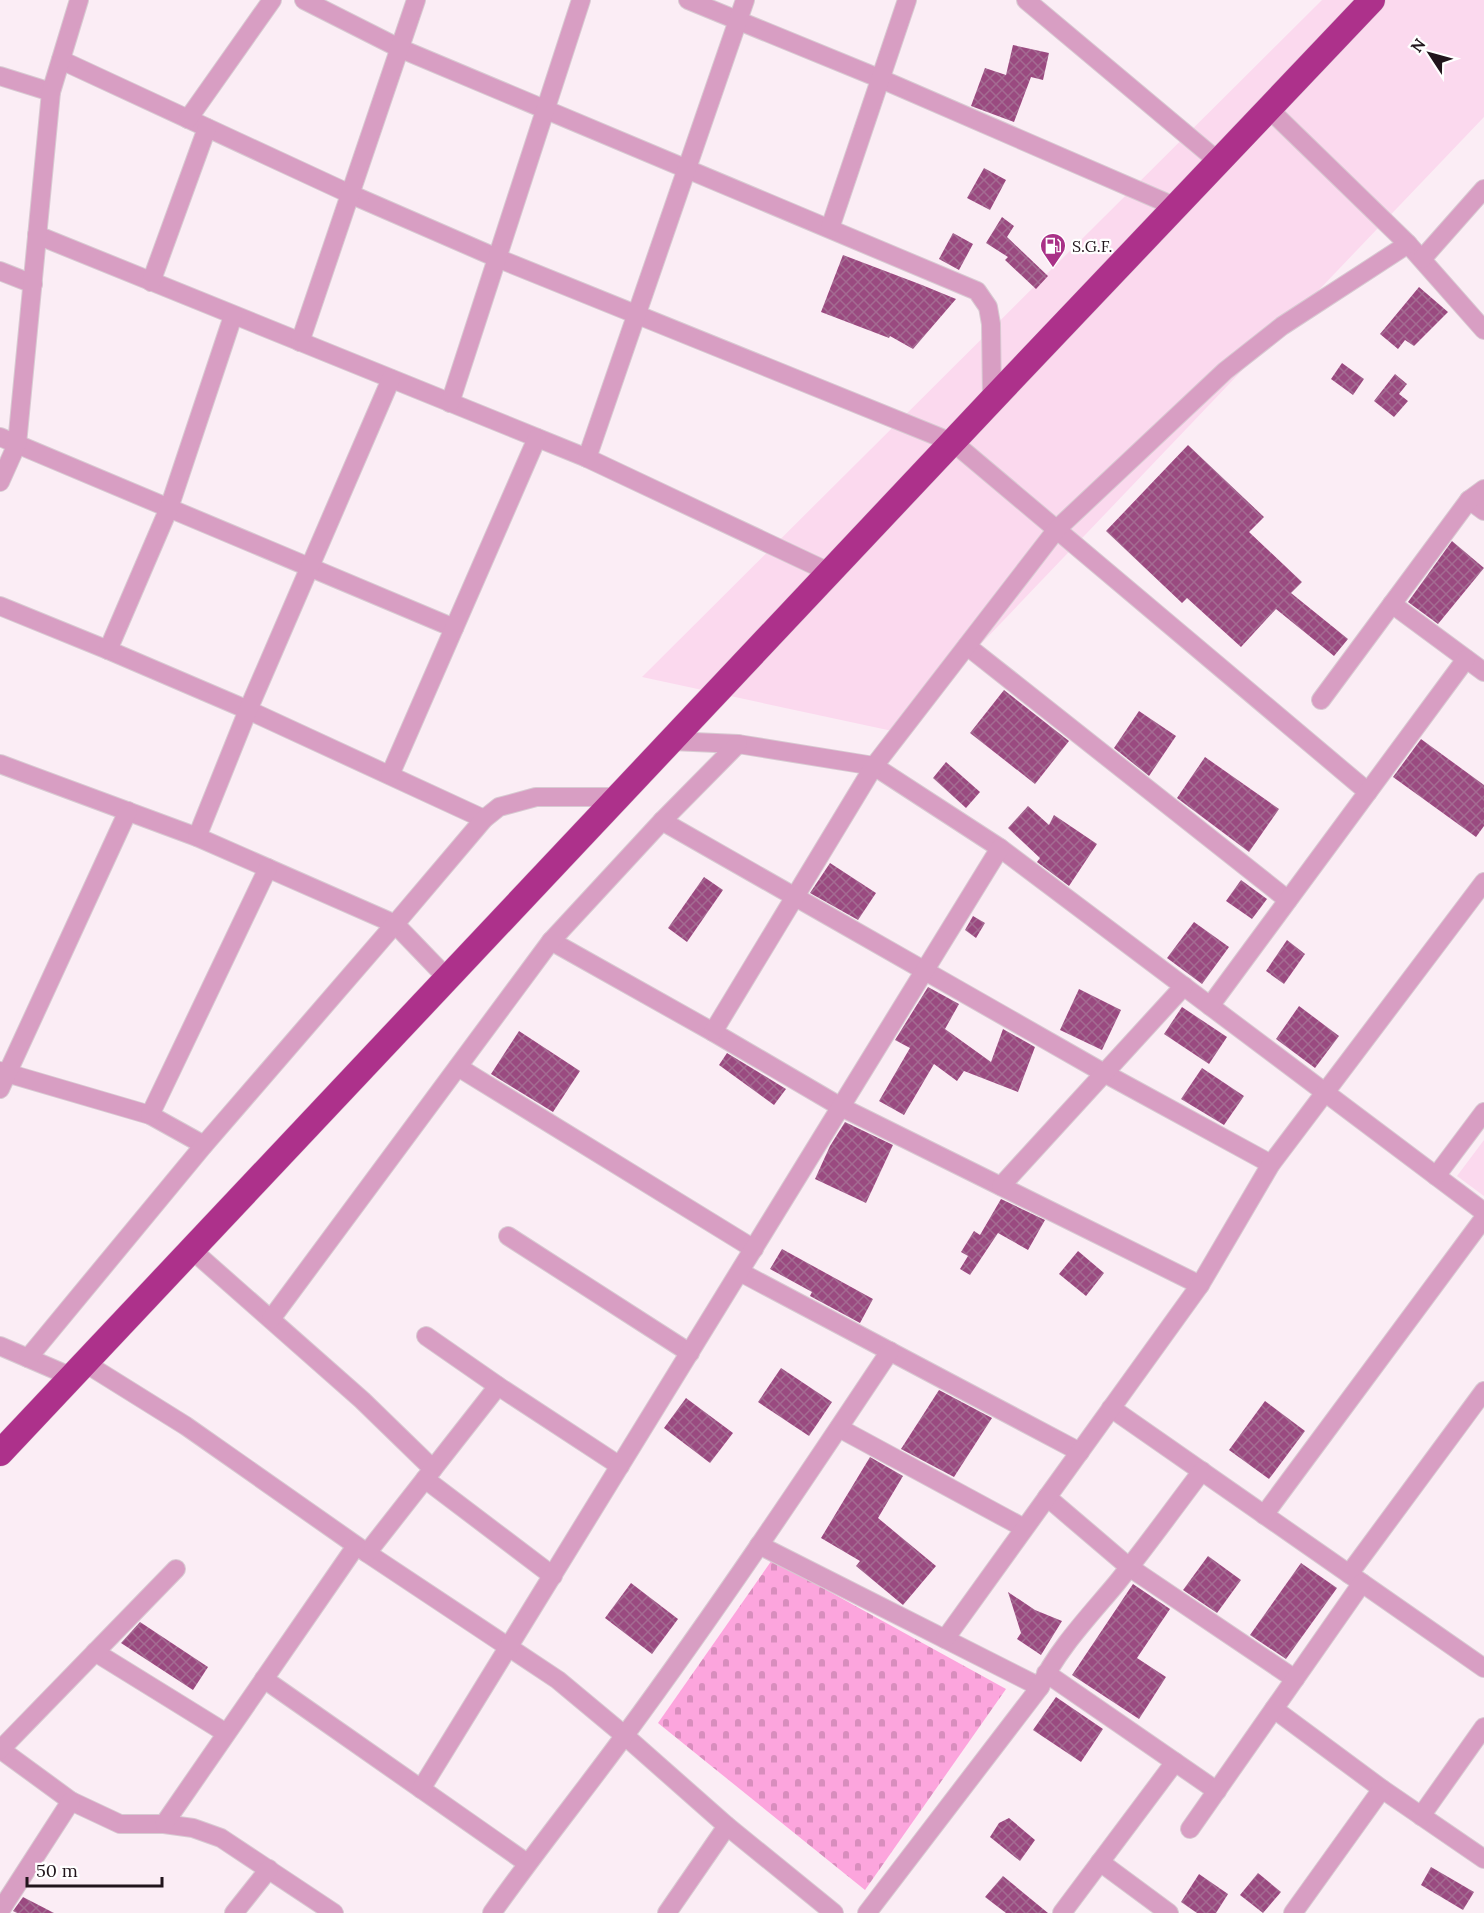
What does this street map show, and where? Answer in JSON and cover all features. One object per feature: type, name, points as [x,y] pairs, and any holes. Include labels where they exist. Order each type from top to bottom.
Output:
[{"type":"highway","points":[[0,1453],[1372,0]]},
{"type":"street","points":[[0,482],[33,284],[51,92],[79,0]]},
{"type":"street","points":[[188,119],[272,0]]},
{"type":"street","points":[[304,0],[399,48],[977,291],[988,308],[991,324],[992,400]]},
{"type":"street","points":[[300,342],[416,0]]},
{"type":"street","points":[[450,403],[581,0]]},
{"type":"street","points":[[688,0],[881,79],[1176,207]]},
{"type":"street","points":[[587,458],[745,0]]},
{"type":"street","points":[[830,228],[907,0]]},
{"type":"street","points":[[1026,0],[1219,162]]},
{"type":"street","points":[[61,60],[350,194],[496,258],[954,443],[1368,792]]},
{"type":"street","points":[[0,76],[51,92]]},
{"type":"street","points":[[1269,109],[1408,244],[1484,330]]},
{"type":"street","points":[[151,282],[207,128]]},
{"type":"street","points":[[1422,259],[1484,189]]},
{"type":"street","points":[[37,235],[587,458],[831,573]]},
{"type":"street","points":[[713,1032],[874,766],[1057,529],[1225,371],[1282,326],[1408,244]]},
{"type":"street","points":[[0,272],[33,284]]},
{"type":"street","points":[[108,650],[169,508],[233,316]]},
{"type":"street","points":[[196,837],[248,710],[391,379]]},
{"type":"street","points":[[390,775],[537,438]]},
{"type":"street","points":[[8,440],[454,628]]},
{"type":"street","points":[[1321,700],[1392,604],[1477,506],[1484,489]]},
{"type":"street","points":[[1392,604],[1484,672]]},
{"type":"street","points":[[0,606],[248,710],[484,819]]},
{"type":"street","points":[[967,646],[1288,900]]},
{"type":"street","points":[[1210,1006],[1466,659]]},
{"type":"street","points":[[672,741],[738,744],[874,766],[1000,848],[1484,1212]]},
{"type":"street","points":[[271,1319],[550,941],[662,821],[738,744]]},
{"type":"street","points":[[0,764],[196,837],[395,924],[448,979]]},
{"type":"street","points":[[28,1358],[204,1145],[484,819],[499,807],[536,797],[620,796]]},
{"type":"street","points":[[128,811],[2,1078],[150,1115],[204,1145]]},
{"type":"street","points":[[662,821],[1104,1073],[1271,1164]]},
{"type":"street","points":[[421,1789],[1000,848]]},
{"type":"street","points":[[150,1115],[268,868]]},
{"type":"street","points":[[945,1638],[1200,1285],[1271,1164],[1484,882]]},
{"type":"street","points":[[550,941],[841,1107],[1200,1285]]},
{"type":"street","points":[[1001,1186],[1184,986]]},
{"type":"street","points":[[458,1066],[754,1249]]},
{"type":"street","points":[[1436,1176],[1484,1112]]},
{"type":"street","points":[[1264,1515],[1484,1218]]},
{"type":"street","points":[[508,1236],[690,1353]]},
{"type":"street","points":[[192,1250],[362,1400],[429,1474],[553,1576]]},
{"type":"street","points":[[740,1272],[1080,1452]]},
{"type":"street","points":[[426,1336],[620,1466]]},
{"type":"street","points":[[0,1346],[28,1358],[78,1370],[186,1426],[361,1549],[558,1680],[727,1826],[834,1913]]},
{"type":"street","points":[[492,1913],[624,1735],[759,1545],[890,1351]]},
{"type":"street","points":[[164,1824],[264,1679],[361,1549],[429,1474],[498,1386]]},
{"type":"street","points":[[1190,1829],[1295,1679],[1355,1578],[1484,1391]]},
{"type":"street","points":[[1112,1408],[1484,1668]]},
{"type":"street","points":[[839,1428],[1024,1528]]},
{"type":"street","points":[[867,1913],[1202,1471]]},
{"type":"street","points":[[1047,1497],[1129,1567],[1295,1679]]},
{"type":"street","points":[[759,1545],[945,1638],[1043,1680],[1175,1762],[1217,1791]]},
{"type":"street","points":[[176,1569],[0,1750],[72,1801],[120,1824],[164,1824],[194,1828],[221,1838],[334,1913]]},
{"type":"street","points":[[95,1652],[226,1733]]},
{"type":"street","points":[[264,1679],[527,1863]]},
{"type":"street","points":[[1274,1709],[1382,1789],[1484,1859]]},
{"type":"street","points":[[1421,1816],[1484,1727]]},
{"type":"street","points":[[1062,1913],[1175,1762]]},
{"type":"street","points":[[1293,1913],[1382,1789]]},
{"type":"street","points":[[0,1911],[72,1801]]},
{"type":"street","points":[[667,1913],[727,1826]]},
{"type":"street","points":[[1100,1862],[1169,1913]]},
{"type":"street","points":[[234,1913],[269,1869]]},
{"type":"shaded area","points":[[1322,0],[1484,0],[1484,117],[897,732],[642,677]]},
{"type":"shaded area","points":[[1484,1140],[1484,1196],[1457,1176]]},
{"type":"green space","points":[[772,1560],[1006,1689],[865,1890],[658,1723]]},
{"type":"building","points":[[1013,45],[1049,53],[1043,80],[1031,77],[1014,122],[971,106],[985,68],[1006,75]]},
{"type":"building","points":[[984,168],[1006,180],[990,210],[967,198]]},
{"type":"building","points":[[1002,217],[1014,226],[1007,237],[1048,276],[1036,289],[1005,260],[1008,257],[986,243]]},
{"type":"building","points":[[953,233],[973,244],[959,270],[939,259]]},
{"type":"building","points":[[843,255],[956,299],[913,349],[890,336],[889,338],[821,312]]},
{"type":"building","points":[[1419,287],[1448,312],[1414,346],[1405,340],[1398,349],[1380,334]]},
{"type":"building","points":[[1342,363],[1364,379],[1353,395],[1331,379]]},
{"type":"building","points":[[1395,374],[1407,384],[1399,394],[1408,401],[1394,417],[1374,401]]},
{"type":"building","points":[[1188,445],[1264,517],[1249,532],[1302,582],[1291,593],[1348,639],[1334,656],[1276,609],[1241,647],[1187,598],[1182,603],[1106,531]]},
{"type":"building","points":[[1452,541],[1484,568],[1438,624],[1408,602]]},
{"type":"building","points":[[1004,690],[1069,741],[1035,784],[970,733]]},
{"type":"building","points":[[1139,711],[1176,736],[1149,776],[1114,748]]},
{"type":"building","points":[[1421,739],[1484,785],[1484,826],[1476,837],[1393,777]]},
{"type":"building","points":[[1205,757],[1279,809],[1249,852],[1177,798]]},
{"type":"building","points":[[946,762],[980,792],[966,808],[933,778]]},
{"type":"building","points":[[1028,806],[1049,825],[1054,815],[1097,844],[1069,886],[1037,862],[1040,858],[1008,828]]},
{"type":"building","points":[[830,863],[876,893],[858,920],[810,893]]},
{"type":"building","points":[[704,877],[723,890],[687,942],[668,928]]},
{"type":"building","points":[[1241,880],[1267,899],[1252,919],[1226,901]]},
{"type":"building","points":[[973,916],[985,923],[976,938],[965,930]]},
{"type":"building","points":[[1194,922],[1229,947],[1202,984],[1167,958]]},
{"type":"building","points":[[1287,940],[1305,954],[1284,984],[1266,971]]},
{"type":"building","points":[[928,987],[959,1004],[945,1029],[991,1062],[1003,1029],[1035,1047],[1018,1092],[964,1071],[957,1081],[934,1064],[904,1115],[879,1101],[910,1048],[895,1040]]},
{"type":"building","points":[[1079,989],[1121,1010],[1102,1050],[1060,1030]]},
{"type":"building","points":[[1299,1006],[1339,1036],[1315,1068],[1276,1039]]},
{"type":"building","points":[[1182,1007],[1227,1037],[1209,1064],[1164,1034]]},
{"type":"building","points":[[519,1031],[580,1071],[553,1112],[491,1074]]},
{"type":"building","points":[[727,1053],[786,1089],[774,1105],[719,1065]]},
{"type":"building","points":[[1202,1068],[1244,1096],[1224,1125],[1181,1099]]},
{"type":"building","points":[[845,1122],[893,1145],[866,1203],[815,1179],[830,1146]]},
{"type":"building","points":[[1001,1199],[1045,1220],[1028,1250],[998,1233],[970,1275],[960,1269],[968,1256],[961,1252],[974,1231],[980,1235]]},
{"type":"building","points":[[782,1249],[873,1299],[860,1323],[810,1296],[812,1292],[770,1269]]},
{"type":"building","points":[[1078,1251],[1104,1273],[1086,1296],[1059,1274]]},
{"type":"building","points":[[781,1368],[832,1402],[809,1436],[758,1402]]},
{"type":"building","points":[[939,1390],[992,1418],[954,1477],[901,1449]]},
{"type":"building","points":[[686,1398],[733,1433],[710,1463],[664,1428]]},
{"type":"building","points":[[1265,1401],[1305,1431],[1269,1479],[1229,1450]]},
{"type":"building","points":[[870,1457],[903,1476],[878,1518],[936,1566],[903,1605],[856,1566],[860,1561],[821,1538]]},
{"type":"building","points":[[1208,1556],[1241,1580],[1217,1613],[1183,1590]]},
{"type":"building","points":[[1301,1563],[1337,1588],[1286,1659],[1250,1635]]},
{"type":"building","points":[[631,1583],[678,1619],[652,1654],[605,1618]]},
{"type":"building","points":[[1133,1584],[1170,1609],[1137,1658],[1166,1677],[1139,1719],[1072,1675]]},
{"type":"building","points":[[1008,1592],[1035,1610],[1062,1621],[1041,1655],[1017,1639],[1021,1633]]},
{"type":"building","points":[[140,1622],[208,1667],[193,1690],[121,1643]]},
{"type":"building","points":[[1056,1697],[1103,1729],[1081,1762],[1033,1730]]},
{"type":"building","points":[[1009,1818],[1035,1840],[1020,1861],[990,1837],[999,1823]]},
{"type":"building","points":[[1431,1867],[1474,1892],[1463,1910],[1421,1885]]},
{"type":"building","points":[[1258,1873],[1281,1892],[1263,1913],[1240,1895]]},
{"type":"building","points":[[1199,1874],[1228,1894],[1216,1913],[1197,1913],[1181,1902]]},
{"type":"building","points":[[1003,1876],[1048,1913],[1006,1913],[985,1897]]},
{"type":"building","points":[[23,1897],[54,1913],[17,1913],[13,1911]]},
{"type":"place","name":"S.G.F.","points":[[1053,269]]}]
